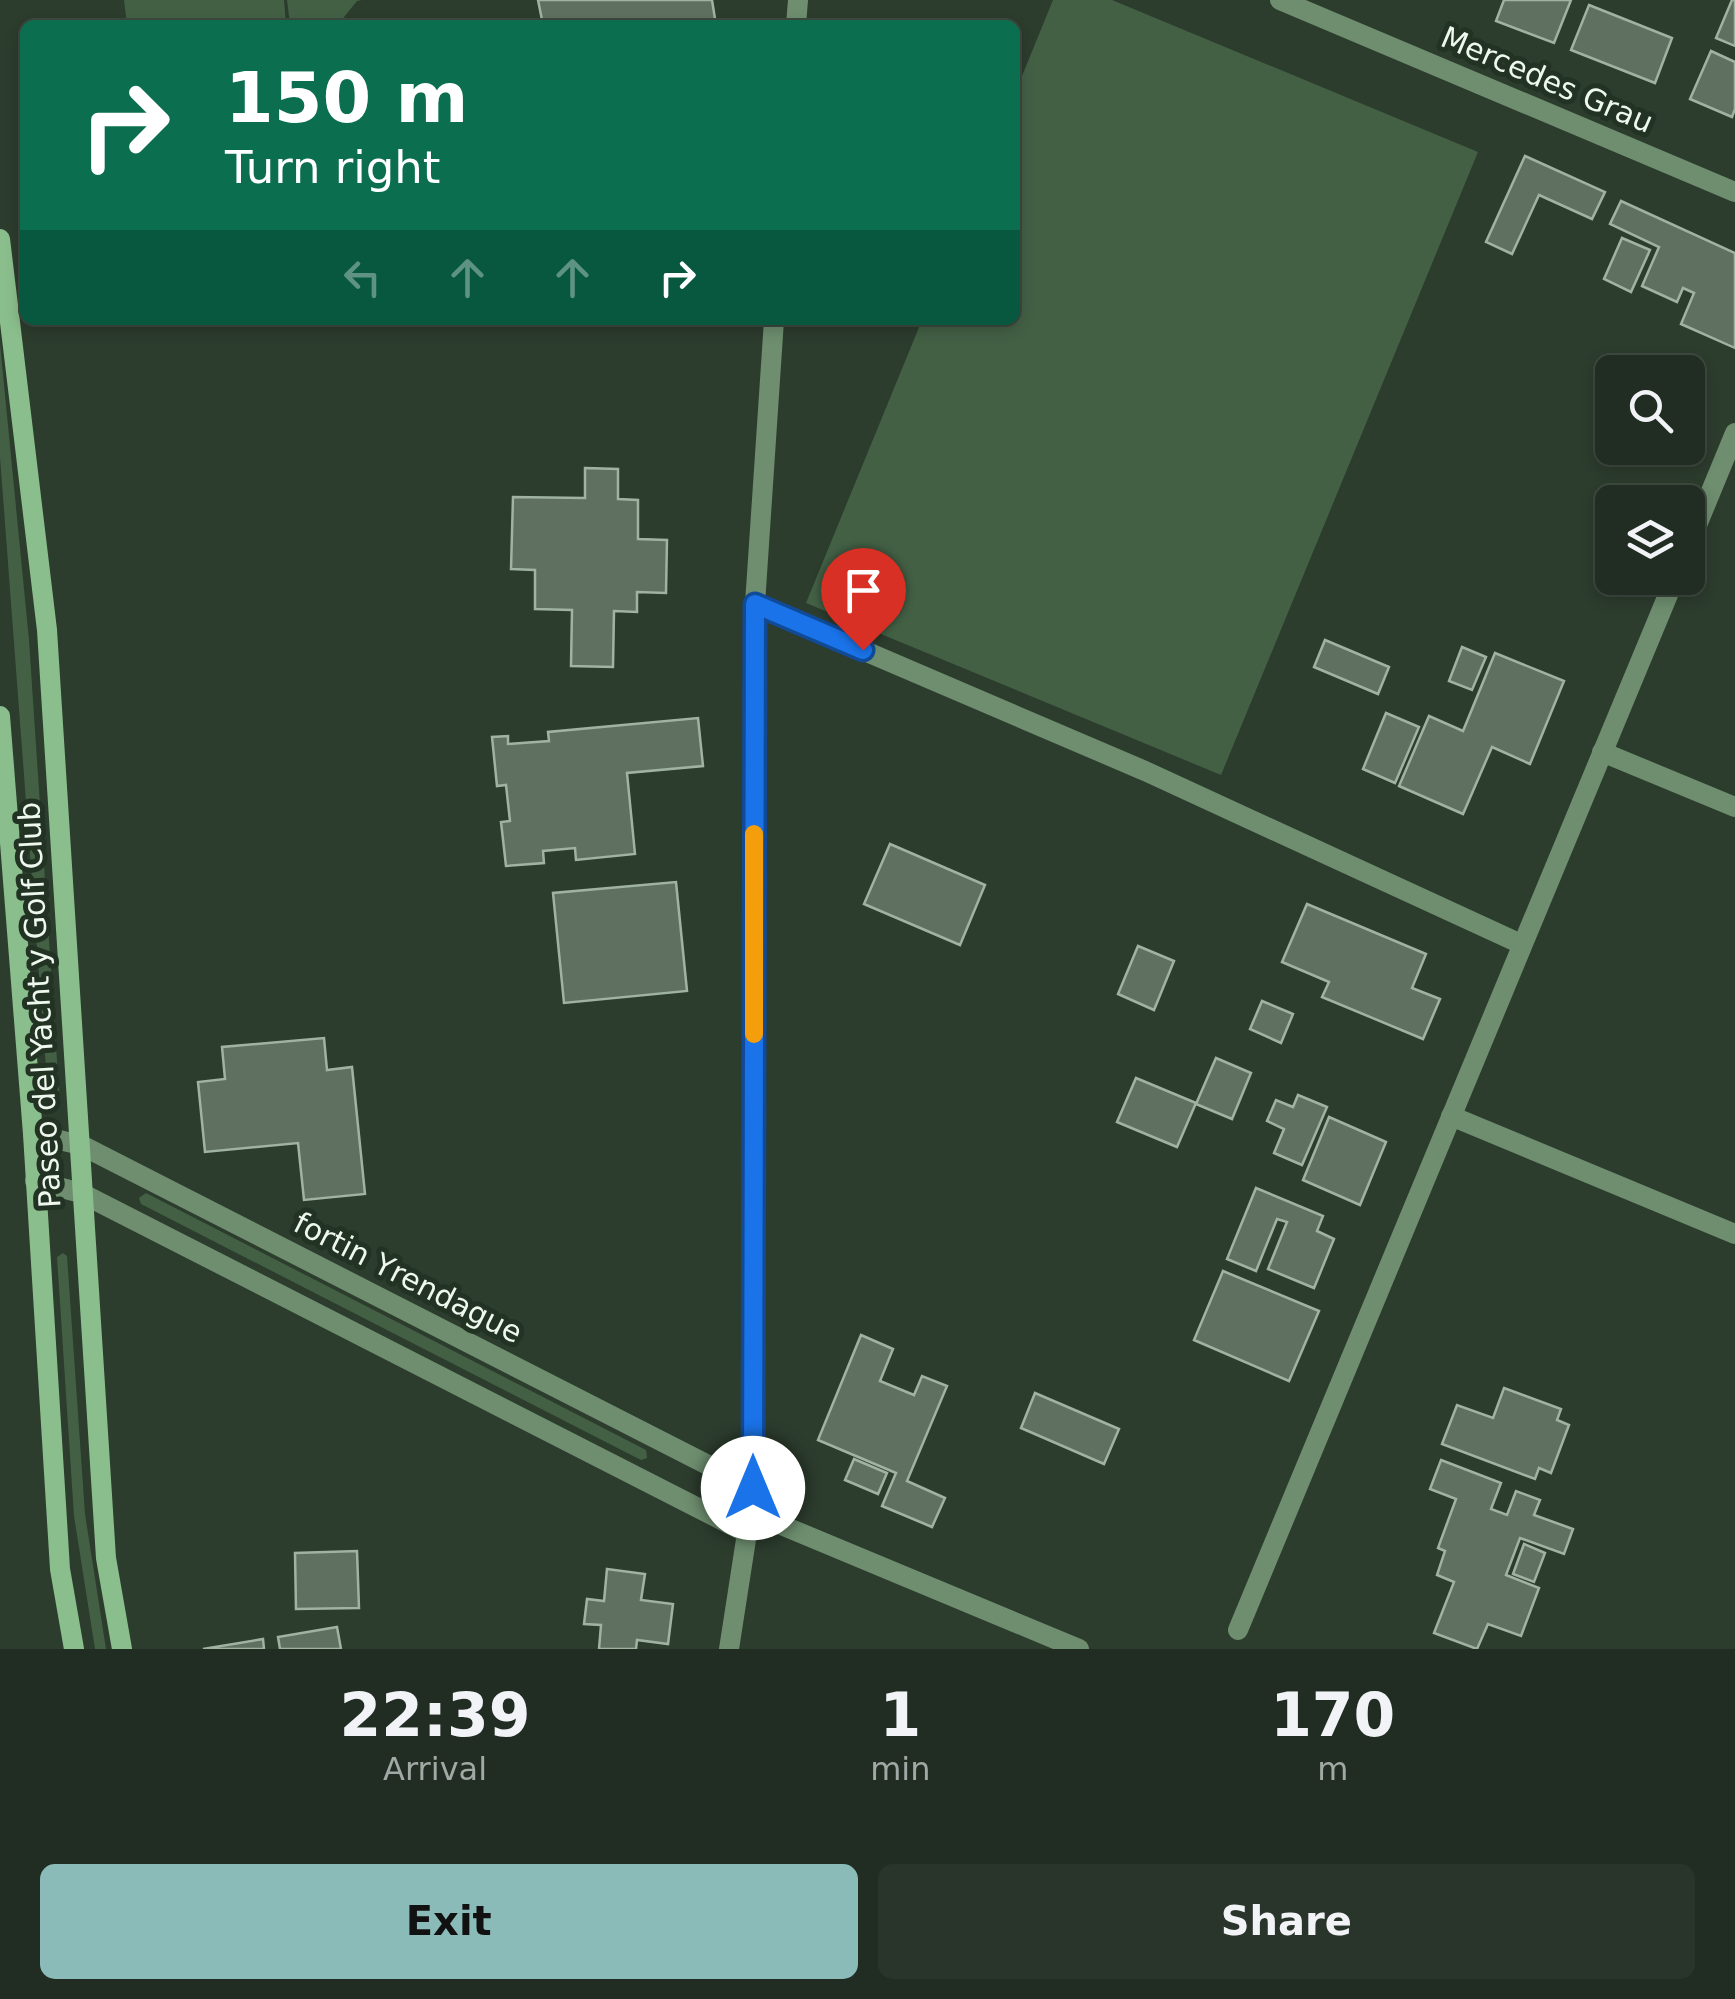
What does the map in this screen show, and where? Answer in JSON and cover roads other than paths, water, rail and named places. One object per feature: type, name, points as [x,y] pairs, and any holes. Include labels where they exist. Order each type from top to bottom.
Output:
[{"type":"main road","name":"Paseo del Yacht y Golf Club","points":[[0,239],[47,630],[106,1558],[122,1649]]},
{"type":"main road","name":"Paseo del Yacht y Golf Club","points":[[0,716],[60,1569],[74,1649]]},
{"type":"street","name":"Mercedes Grau","points":[[1280,0],[1735,192]]},
{"type":"street","points":[[730,1649],[753,1488],[755,604],[774,325]]},
{"type":"street","points":[[1705,505],[1735,433]]},
{"type":"street","points":[[1238,1630],[1667,595]]},
{"type":"street","points":[[755,604],[1145,771],[1521,944]]},
{"type":"street","points":[[1602,752],[1735,807]]},
{"type":"street","points":[[1451,1116],[1735,1234]]},
{"type":"street","name":"fortin Yrendague","points":[[32,1134],[81,1145],[753,1488]]},
{"type":"street","points":[[35,1180],[81,1193],[748,1523],[1079,1649]]}]
